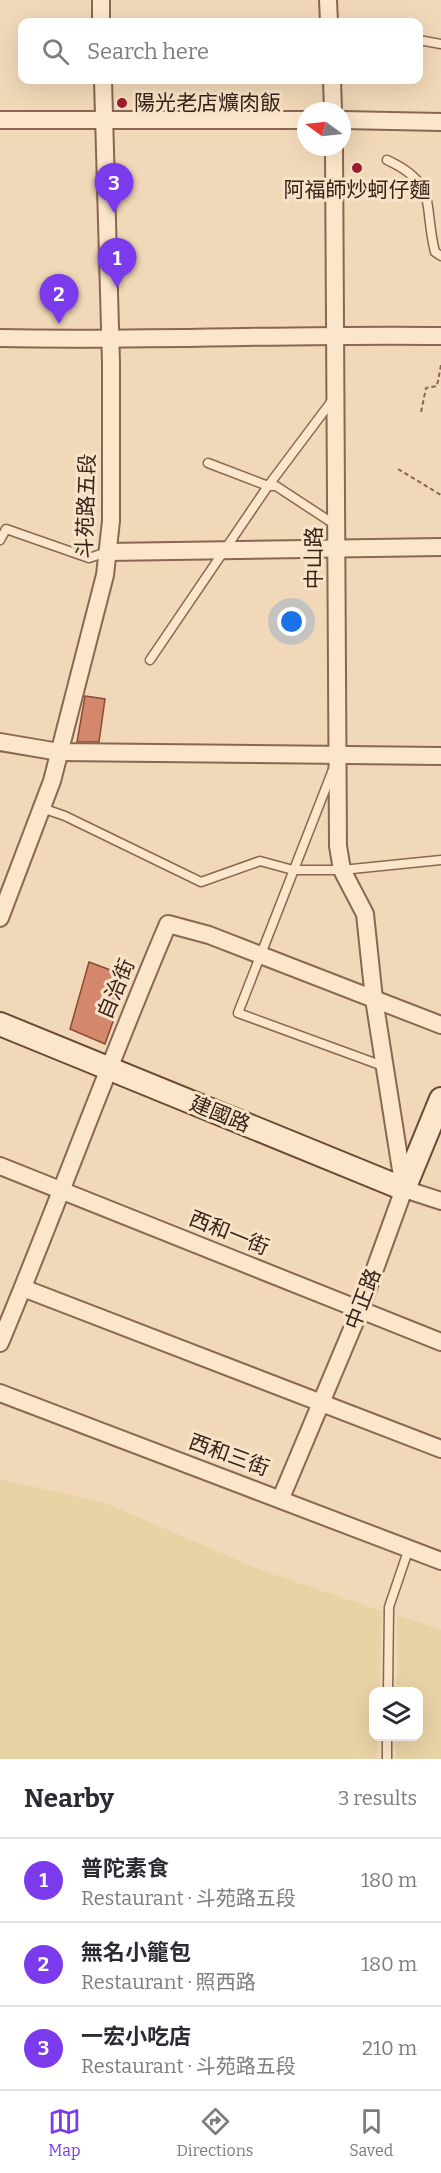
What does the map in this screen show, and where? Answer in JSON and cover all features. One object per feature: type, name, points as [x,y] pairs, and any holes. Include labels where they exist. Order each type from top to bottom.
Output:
[{"type":"main road","name":"建國路","points":[[0,1024],[404,1189]]},
{"type":"main road","name":"中正路","points":[[404,1189],[441,1099]]},
{"type":"street","points":[[101,0],[101,18]]},
{"type":"street","points":[[328,0],[329,18]]},
{"type":"street","name":"斗苑路五段","points":[[0,918],[4,894],[42,808],[59,752],[105,575],[108,552],[111,521],[110,340],[103,84]]},
{"type":"street","points":[[332,84],[333,102]]},
{"type":"street","points":[[0,120],[297,120]]},
{"type":"street","points":[[351,120],[441,122]]},
{"type":"street","name":"中山路","points":[[334,156],[338,756]]},
{"type":"street","points":[[0,338],[110,340],[335,335],[441,336]]},
{"type":"street","points":[[108,552],[441,547]]},
{"type":"street","points":[[0,742],[59,752],[441,756]]},
{"type":"street","points":[[338,756],[338,846],[342,870],[365,914],[383,1066],[404,1189]]},
{"type":"street","name":"自治街","points":[[0,1343],[62,1191],[107,1067],[168,924],[209,935],[441,1025]]},
{"type":"street","name":"西和一街","points":[[0,1166],[441,1342]]},
{"type":"street","name":"建國路","points":[[404,1189],[441,1201]]},
{"type":"street","name":"中正路","points":[[281,1498],[360,1310],[404,1189]]},
{"type":"street","points":[[23,1288],[321,1405],[441,1449]]},
{"type":"street","name":"西和三街","points":[[0,1393],[281,1498],[441,1561]]},
{"type":"lane","points":[[423,41],[441,44]]},
{"type":"lane","points":[[387,160],[410,170],[426,192],[430,232],[435,252],[441,256]]},
{"type":"lane","points":[[150,660],[268,486],[336,395]]},
{"type":"lane","points":[[208,463],[268,486],[276,486],[337,526]]},
{"type":"lane","points":[[0,540],[6,529],[89,558],[108,552]]},
{"type":"lane","name":"中山路","points":[[338,756],[238,1013],[383,1066]]},
{"type":"lane","points":[[42,808],[64,816],[201,882],[260,861],[293,870],[342,870],[441,860]]},
{"type":"lane","points":[[388,1687],[389,1607],[409,1547]]},
{"type":"lane","points":[[387,1741],[387,1759]]},
{"type":"path","points":[[421,412],[426,388],[437,386],[441,364]]},
{"type":"path","points":[[398,469],[441,495]]},
{"type":"shaded area","points":[[0,1479],[105,1503],[263,1571],[382,1611],[379,1687],[369,1687],[369,1741],[378,1741],[377,1759],[0,1759]]},
{"type":"shaded area","points":[[397,1615],[441,1630],[441,1759],[396,1759],[396,1741],[423,1741],[423,1687],[397,1687]]},
{"type":"building","points":[[85,696],[105,699],[99,742],[77,742]]},
{"type":"building","points":[[89,962],[129,977],[105,1044],[70,1029]]},
{"type":"place","name":"陽光老店爌肉飯","points":[[122,103]]},
{"type":"place","name":"阿福師炒蚵仔麵","points":[[357,168]]},
{"type":"place","name":"一宏小吃店","points":[[114,213]]},
{"type":"place","name":"普陀素食","points":[[117,288]]},
{"type":"place","name":"無名小籠包","points":[[59,324]]}]
